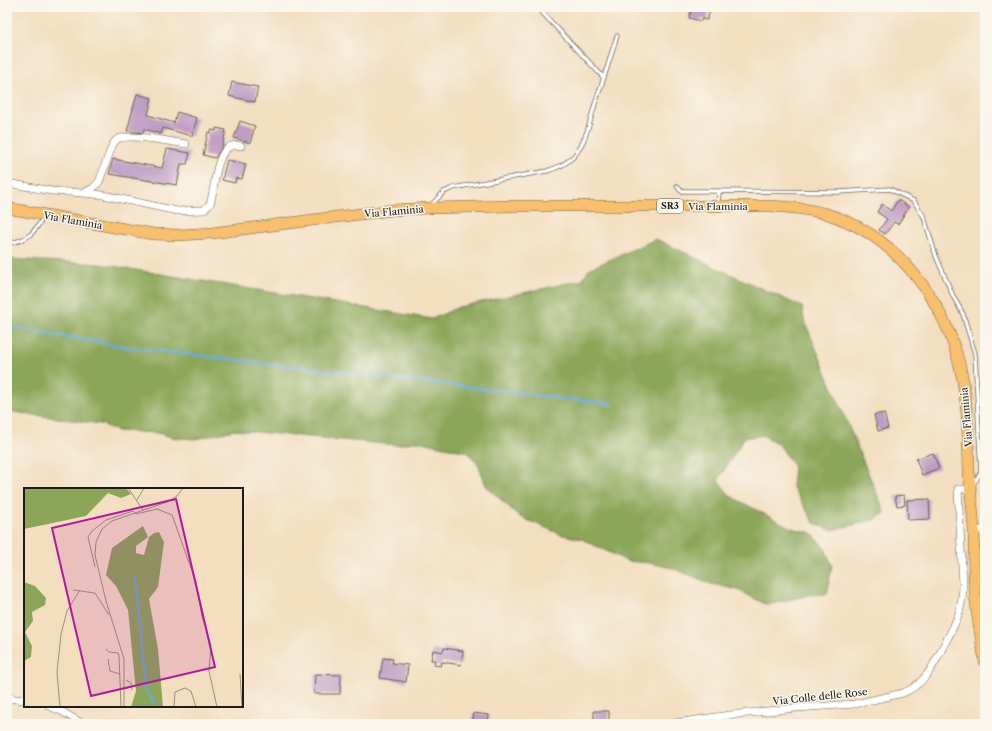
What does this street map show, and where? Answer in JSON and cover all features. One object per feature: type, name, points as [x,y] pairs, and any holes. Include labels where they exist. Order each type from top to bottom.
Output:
[{"type":"main road","name":"Via Flaminia","points":[[7,208],[153,234],[181,235],[212,233],[375,212],[429,208],[512,206],[781,206],[806,209],[829,215],[856,226],[874,237],[895,253],[927,291],[939,310],[958,359],[967,411],[970,489],[980,530],[974,570],[978,616],[985,662]]},
{"type":"street","points":[[84,192],[93,188],[98,182],[112,146],[122,137],[133,136],[186,144]]},
{"type":"street","points":[[7,183],[52,191],[84,192],[103,195],[173,211],[204,210],[211,200],[221,156],[229,147],[234,145],[241,146]]},
{"type":"street","name":"Via Colle delle Rose","points":[[669,724],[730,715],[855,704],[903,693],[919,683],[934,665],[957,620],[961,607],[963,584],[958,489],[970,489]]},
{"type":"street","points":[[7,698],[24,700]]},
{"type":"street","points":[[51,707],[83,724]]},
{"type":"lane","points":[[537,7],[604,78]]},
{"type":"lane","points":[[429,208],[444,192],[453,188],[547,171],[558,167],[574,156],[584,139],[617,36]]},
{"type":"lane","points":[[677,186],[681,191],[838,192],[890,189],[914,201],[924,217],[936,256],[953,296],[964,314],[975,354],[981,472],[970,489]]},
{"type":"lane","points":[[718,206],[719,191]]},
{"type":"lane","points":[[7,243],[21,241],[30,235],[45,215]]},
{"type":"green space","points":[[656,239],[802,307],[804,320],[885,513],[874,520],[831,530],[814,523],[792,486],[794,467],[779,444],[762,435],[744,438],[718,480],[730,496],[791,528],[812,533],[825,549],[832,565],[827,594],[808,595],[767,605],[738,590],[712,584],[672,568],[650,563],[627,561],[582,539],[563,535],[520,517],[486,486],[479,466],[468,452],[417,441],[397,445],[234,430],[196,439],[176,438],[157,433],[118,431],[101,424],[7,411],[7,259],[100,264],[432,319],[459,307],[582,280],[589,269]]},
{"type":"building","points":[[692,7],[711,7],[707,20],[702,19],[701,21],[689,18]]},
{"type":"building","points":[[232,82],[258,87],[255,102],[229,96]]},
{"type":"building","points":[[137,94],[152,98],[148,115],[174,123],[177,112],[197,118],[192,136],[163,128],[161,134],[144,129],[143,133],[127,131]]},
{"type":"building","points":[[240,121],[255,126],[250,143],[234,138]]},
{"type":"building","points":[[216,128],[226,130],[222,147],[215,158],[203,155],[208,132],[211,133],[211,130],[216,131]]},
{"type":"building","points":[[167,149],[190,153],[187,164],[181,164],[177,185],[109,174],[113,159],[162,168]]},
{"type":"building","points":[[227,160],[246,164],[242,179],[236,178],[235,183],[222,180]]},
{"type":"building","points":[[898,200],[909,207],[898,224],[894,222],[885,234],[879,230],[887,219],[877,212],[882,204],[891,211]]},
{"type":"building","points":[[884,413],[888,428],[878,431],[874,415]]},
{"type":"building","points":[[933,453],[939,468],[922,475],[916,459]]},
{"type":"building","points":[[904,495],[905,505],[897,506],[895,496]]},
{"type":"building","points":[[929,499],[930,519],[908,520],[907,500]]},
{"type":"building","points":[[444,648],[463,651],[461,665],[442,662],[441,666],[434,665],[435,660],[431,660],[433,650],[443,652]]},
{"type":"building","points":[[383,658],[393,659],[392,663],[408,665],[406,682],[380,678]]},
{"type":"building","points":[[315,674],[341,675],[340,694],[314,694]]},
{"type":"building","points":[[594,711],[609,711],[609,724],[594,724]]},
{"type":"building","points":[[474,713],[489,715],[488,724],[472,724]]},
{"type":"waterway","points":[[7,326],[127,347],[612,404]]}]
